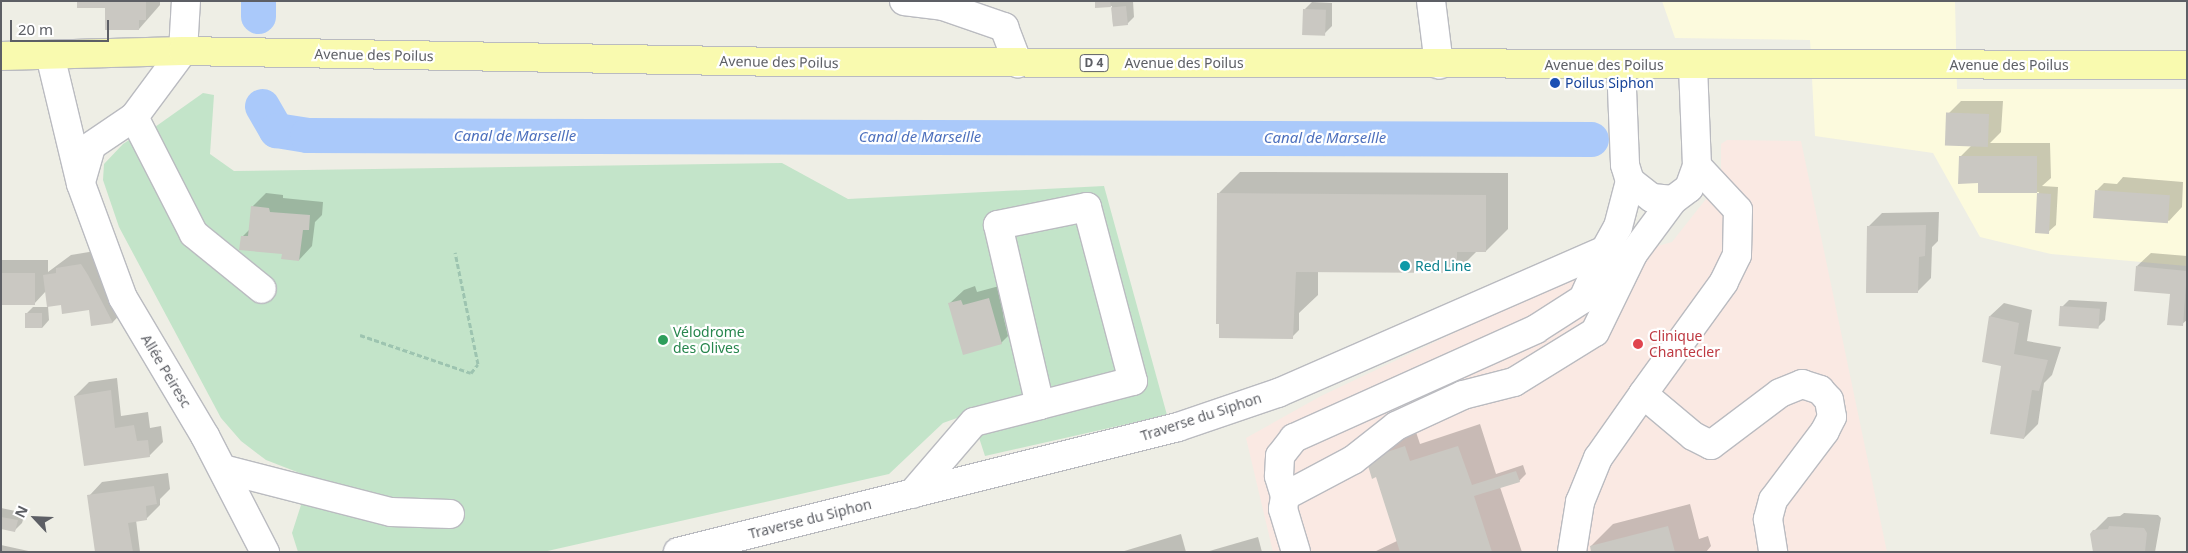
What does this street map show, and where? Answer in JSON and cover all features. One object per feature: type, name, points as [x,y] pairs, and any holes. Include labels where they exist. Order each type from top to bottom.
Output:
[{"type":"main road","name":"Avenue des Poilus","points":[[1,56],[183,51],[764,62],[2187,65]]},
{"type":"street","points":[[81,184],[91,146],[134,117],[183,51],[186,1]]},
{"type":"street","points":[[904,1],[943,6],[1004,27],[1018,63]]},
{"type":"street","points":[[1431,1],[1439,64]]},
{"type":"street","name":"Allée Peiresc","points":[[50,55],[81,184],[123,298],[223,468],[265,552]]},
{"type":"street","points":[[1296,552],[1283,509],[1286,496],[1279,476],[1280,456],[1294,438],[1536,329],[1583,299],[1618,226],[1630,181],[1625,165],[1621,64]]},
{"type":"street","points":[[1286,496],[1353,460],[1396,426],[1463,395],[1514,382],[1595,332],[1633,254],[1673,200],[1689,188],[1697,166],[1692,65]]},
{"type":"street","points":[[134,117],[194,234],[262,289]]},
{"type":"street","points":[[1572,552],[1580,502],[1598,458],[1724,282],[1737,255],[1738,210],[1697,166]]},
{"type":"street","points":[[1630,181],[1652,198],[1673,200]]},
{"type":"street","points":[[912,494],[974,422],[1040,405],[1133,381],[1087,207],[998,225],[1040,405]]},
{"type":"street","name":"Traverse du Siphon","points":[[678,552],[1178,428],[1278,393],[1605,250]]},
{"type":"street","points":[[1643,394],[1693,436],[1711,445],[1780,392],[1802,384],[1820,390],[1829,400],[1832,417],[1825,431],[1773,500],[1768,519],[1773,552]]},
{"type":"street","points":[[223,468],[391,512],[450,514]]},
{"type":"path","points":[[360,335],[472,373],[478,364],[455,252]]},
{"type":"shaded area","points":[[1662,1],[1955,1],[1957,89],[2187,89],[2187,266],[2051,254],[1980,237],[1933,153],[1815,136],[1810,40],[1675,38]]},
{"type":"shaded area","name":"Clinique Chantecler","points":[[1727,140],[1801,141],[1887,552],[1273,552],[1246,438],[1321,396],[1498,312],[1579,268],[1672,242],[1721,180],[1721,144]]},
{"type":"green space","name":"Vélodrome des Olives","points":[[203,93],[214,95],[210,154],[234,171],[782,163],[848,199],[1104,186],[1167,415],[985,456],[971,413],[943,423],[889,474],[543,552],[298,552],[292,533],[310,477],[266,460],[241,441],[221,418],[119,227],[103,180],[104,164],[123,144],[135,136],[158,133],[155,127]]},
{"type":"building","points":[[77,1],[146,1],[146,20],[139,20],[139,30],[105,30],[105,8],[77,8]]},
{"type":"building","points":[[1095,1],[1110,1],[1111,7],[1095,8]]},
{"type":"building","points":[[1126,6],[1128,25],[1113,26],[1111,8]]},
{"type":"building","points":[[1303,9],[1326,10],[1325,36],[1302,35]]},
{"type":"building","points":[[1946,112],[1989,114],[1988,147],[1945,145]]},
{"type":"building","points":[[1959,156],[2037,156],[2037,193],[1978,193],[1978,183],[1958,184]]},
{"type":"building","points":[[2095,190],[2170,195],[2168,223],[2093,218]]},
{"type":"building","name":"Red Line","points":[[1217,193],[1486,195],[1486,252],[1457,252],[1457,273],[1296,272],[1293,339],[1219,338],[1219,324],[1216,324]]},
{"type":"building","points":[[2037,193],[2051,194],[2049,234],[2035,233]]},
{"type":"building","points":[[251,206],[269,208],[270,212],[310,215],[309,230],[303,230],[299,261],[281,259],[282,254],[239,250],[241,236],[248,236]]},
{"type":"building","points":[[1926,225],[1925,256],[1919,257],[1918,293],[1866,293],[1867,226]]},
{"type":"building","points":[[81,264],[113,323],[91,326],[89,310],[62,314],[61,305],[47,307],[43,275],[56,273],[56,268]]},
{"type":"building","points":[[2136,266],[2187,271],[2183,326],[2167,325],[2170,294],[2134,291]]},
{"type":"building","points":[[1,273],[35,273],[35,305],[1,305]]},
{"type":"building","points":[[989,298],[1002,344],[963,355],[948,303],[961,300],[963,305]]},
{"type":"building","points":[[2060,306],[2100,309],[2099,329],[2059,326]]},
{"type":"building","points":[[25,313],[42,313],[42,328],[25,328]]},
{"type":"building","points":[[1989,316],[2019,323],[2014,354],[2048,360],[2039,391],[2032,390],[2024,439],[1990,434],[2001,366],[1982,362]]},
{"type":"building","points":[[111,390],[115,428],[134,425],[137,441],[148,440],[150,457],[84,466],[74,396]]},
{"type":"building","points":[[1405,446],[1410,461],[1458,446],[1472,485],[1516,471],[1520,482],[1474,496],[1492,552],[1400,552],[1376,477],[1372,479],[1366,459]]},
{"type":"building","points":[[154,486],[157,504],[146,506],[147,520],[128,523],[133,552],[95,552],[87,495]]},
{"type":"building","points":[[1,517],[18,520],[15,532],[1,529]]},
{"type":"building","points":[[1668,526],[1675,552],[1591,552],[1590,546]]},
{"type":"building","points":[[2109,526],[2144,528],[2147,533],[2145,552],[2093,552],[2090,534],[2093,530],[2108,529]]},
{"type":"waterway","name":"Canal de Marseille","points":[[258,1],[258,16]]},
{"type":"waterway","name":"Canal de Marseille","points":[[262,106],[276,130],[307,135],[1591,139]]},
{"type":"place","name":"Poilus Siphon","points":[[1555,83]]},
{"type":"place","name":"Red Line","points":[[1405,266]]},
{"type":"place","name":"Vélodrome des Olives","points":[[663,340]]},
{"type":"place","name":"Clinique Chantecler","points":[[1638,344]]}]
